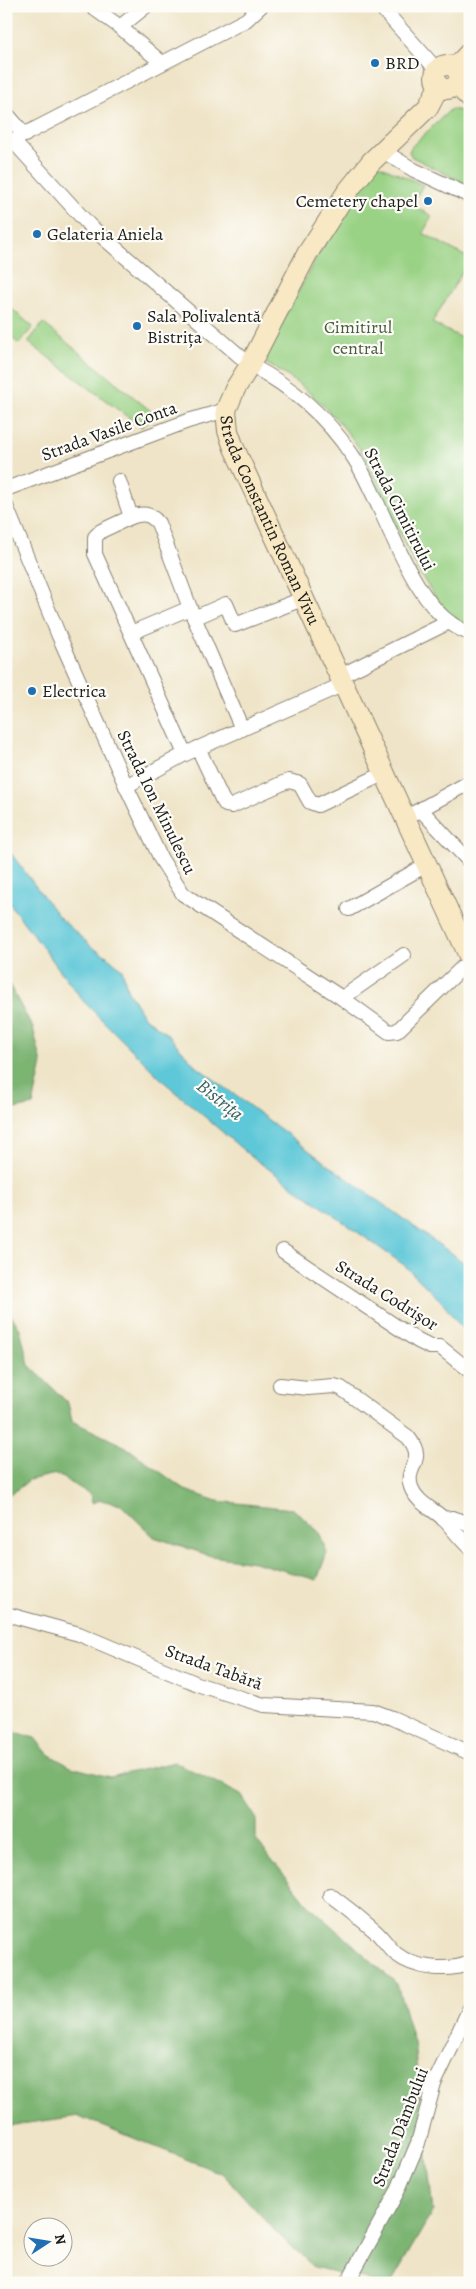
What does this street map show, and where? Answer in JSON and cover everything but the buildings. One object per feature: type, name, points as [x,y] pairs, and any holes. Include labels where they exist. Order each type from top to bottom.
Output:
[{"type":"street","points":[[91,6],[120,27],[162,63]]},
{"type":"street","points":[[120,27],[146,6]]},
{"type":"street","points":[[15,140],[246,20],[262,6]]},
{"type":"street","points":[[380,6],[452,81]]},
{"type":"street","name":"Strada Constantin Roman Vivu","points":[[470,52],[452,81],[383,151],[348,192],[307,254],[250,365],[235,389],[226,410],[228,430],[234,448],[385,773],[413,814],[426,865],[470,959]]},
{"type":"street","name":"Strada Cimitirului","points":[[6,113],[15,140],[89,225],[250,365],[274,377],[308,404],[331,427],[353,456],[403,560],[417,584],[449,622],[470,633]]},
{"type":"street","points":[[383,151],[414,170],[470,196]]},
{"type":"street","name":"Strada Vasile Conta","points":[[6,489],[179,425],[226,410]]},
{"type":"street","points":[[119,481],[131,517]]},
{"type":"street","name":"Strada Ion Minulescu","points":[[6,506],[59,636],[126,786],[161,859],[184,894],[342,998],[385,1031],[397,1031],[470,959]]},
{"type":"street","points":[[185,754],[95,554],[93,544],[95,537],[101,531],[131,517],[148,514],[158,523],[192,613],[242,729]]},
{"type":"street","points":[[131,632],[226,604],[235,624],[305,598]]},
{"type":"street","points":[[126,786],[185,754],[242,729],[342,680],[449,622]]},
{"type":"street","points":[[198,748],[222,799],[226,805],[232,806],[289,781],[300,784],[310,802],[318,805],[385,773]]},
{"type":"street","points":[[470,782],[413,814],[470,862]]},
{"type":"street","points":[[349,909],[426,865]]},
{"type":"street","points":[[342,998],[404,955]]},
{"type":"street","name":"Strada Codrișor","points":[[282,1251],[418,1341],[430,1346],[440,1347],[470,1371]]},
{"type":"street","points":[[280,1385],[308,1388],[334,1386],[341,1388],[408,1437],[414,1444],[417,1455],[409,1476],[412,1490],[417,1497],[443,1518],[470,1548]]},
{"type":"street","points":[[443,1518],[454,1518],[467,1523],[470,1522]]},
{"type":"street","name":"Strada Tabără","points":[[6,1614],[79,1634],[200,1685],[264,1705],[373,1712],[392,1718],[470,1753]]},
{"type":"street","points":[[330,1895],[374,1930],[396,1953],[412,1963],[437,1968],[453,1968],[470,1963]]},
{"type":"street","name":"Strada Dâmbului","points":[[347,2283],[397,2192],[418,2143],[434,2084],[470,2008]]},
{"type":"green space","points":[[451,109],[465,112],[470,116],[470,186],[412,157],[409,152],[411,147]]},
{"type":"green space","name":"Cimitirul central","points":[[377,164],[423,185],[412,205],[432,216],[423,233],[470,259],[432,323],[470,342],[470,625],[453,616],[436,599],[421,575],[369,466],[359,448],[339,422],[303,387],[261,361],[316,258]]},
{"type":"green space","points":[[6,304],[33,327],[19,344],[6,333]]},
{"type":"green space","points":[[43,323],[157,416],[141,427],[28,342]]},
{"type":"green space","points":[[6,979],[33,1028],[42,1064],[33,1105],[6,1111]]},
{"type":"green space","points":[[6,1307],[20,1329],[29,1365],[68,1403],[72,1421],[126,1447],[185,1490],[217,1501],[293,1509],[319,1532],[327,1552],[317,1580],[254,1562],[211,1556],[154,1537],[121,1505],[101,1500],[92,1503],[90,1494],[56,1474],[29,1480],[13,1493],[6,1495]]},
{"type":"green space","points":[[6,1714],[10,1716],[15,1733],[35,1738],[48,1754],[71,1767],[110,1777],[175,1762],[241,1795],[256,1818],[256,1840],[308,1904],[397,1984],[414,2043],[433,2211],[391,2283],[379,2283],[314,2267],[278,2234],[223,2174],[79,2116],[6,2126]]},
{"type":"water","name":"Bistrița","points":[[6,847],[59,917],[93,948],[107,956],[122,969],[127,989],[143,1016],[168,1035],[196,1066],[470,1267],[470,1339],[441,1301],[404,1265],[249,1155],[162,1080],[84,1002],[6,899]]},
{"type":"place","name":"BRD","points":[[375,63]]},
{"type":"place","name":"Cemetery chapel","points":[[428,201]]},
{"type":"place","name":"Gelateria Aniela","points":[[37,234]]},
{"type":"place","name":"Sala Polivalentă Bistrița","points":[[137,326]]},
{"type":"place","name":"Electrica","points":[[32,691]]}]
